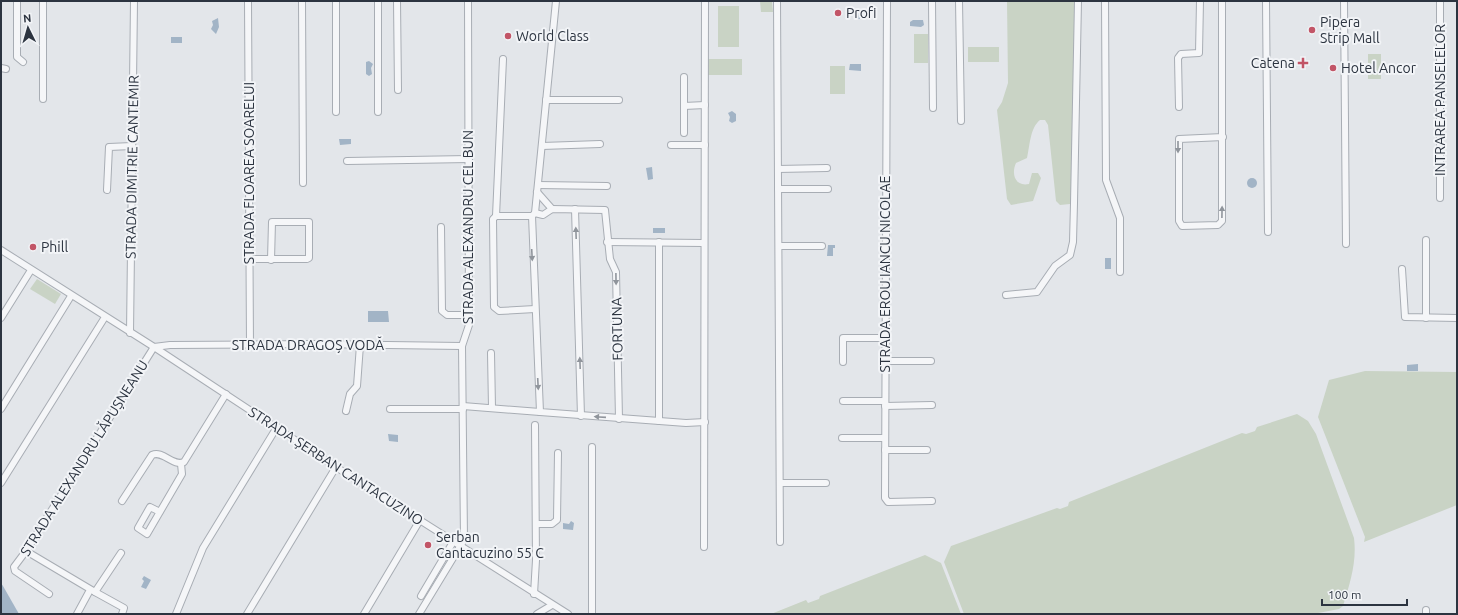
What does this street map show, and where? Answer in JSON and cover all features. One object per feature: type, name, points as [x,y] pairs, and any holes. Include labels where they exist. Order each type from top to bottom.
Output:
[{"type":"street","points":[[17,1],[17,56],[23,62]]},
{"type":"street","points":[[43,1],[43,99]]},
{"type":"street","name":"STRADA DIMITRIE CANTEMIR","points":[[130,333],[134,1]]},
{"type":"street","name":"STRADA FLOAREA SOARELUI","points":[[248,1],[250,345]]},
{"type":"street","points":[[302,1],[303,183]]},
{"type":"street","points":[[336,1],[336,112]]},
{"type":"street","points":[[378,1],[378,112]]},
{"type":"street","points":[[397,1],[398,90]]},
{"type":"street","name":"STRADA ALEXANDRU CEL BUN","points":[[419,614],[464,540],[462,346],[469,325],[468,1]]},
{"type":"street","points":[[540,412],[535,309],[533,215],[538,188],[556,1]]},
{"type":"street","points":[[704,547],[705,422],[703,243],[705,1]]},
{"type":"street","points":[[777,1],[780,542]]},
{"type":"street","name":"STRADA EROU IANCU NICOLAE","points":[[887,1],[885,338],[886,501],[932,501]]},
{"type":"street","points":[[932,1],[933,108]]},
{"type":"street","points":[[959,1],[962,121]]},
{"type":"street","points":[[1006,295],[1037,292],[1055,266],[1070,255],[1073,242],[1078,1]]},
{"type":"street","points":[[1105,1],[1106,180],[1120,218],[1120,272]]},
{"type":"street","points":[[1179,107],[1178,58],[1182,54],[1199,53],[1200,1]]},
{"type":"street","points":[[1222,1],[1223,137],[1220,224],[1182,226],[1179,221],[1179,139],[1223,137]]},
{"type":"street","points":[[1266,1],[1268,232]]},
{"type":"street","points":[[1344,1],[1346,244]]},
{"type":"street","name":"INTRAREA PANSELELOR","points":[[1440,1],[1440,198]]},
{"type":"street","points":[[503,59],[496,216],[493,219],[494,307],[499,311],[535,309]]},
{"type":"street","points":[[684,77],[684,133]]},
{"type":"street","points":[[546,100],[619,100]]},
{"type":"street","points":[[684,106],[705,106]]},
{"type":"street","points":[[542,146],[600,144]]},
{"type":"street","points":[[671,145],[705,145]]},
{"type":"street","points":[[107,190],[109,147],[132,146]]},
{"type":"street","points":[[347,161],[469,158]]},
{"type":"street","points":[[778,168],[827,168]]},
{"type":"street","points":[[538,188],[607,186]]},
{"type":"street","points":[[538,188],[552,209]]},
{"type":"street","points":[[778,189],[828,189]]},
{"type":"street","points":[[496,216],[543,215],[552,209],[575,210],[581,416]]},
{"type":"street","name":"FORTUNA","points":[[575,210],[604,210],[610,259],[616,272],[619,419]]},
{"type":"street","points":[[250,259],[271,260],[309,258],[309,222],[272,222],[271,260]]},
{"type":"street","points":[[441,227],[442,311],[447,315],[469,315]]},
{"type":"street","points":[[1426,240],[1426,318]]},
{"type":"street","points":[[607,242],[703,243]]},
{"type":"street","points":[[659,242],[659,421]]},
{"type":"street","points":[[779,246],[822,246]]},
{"type":"street","name":"STRADA ȘERBAN CANTACUZINO","points":[[1,250],[277,427],[334,470],[420,520],[534,594],[568,614]]},
{"type":"street","points":[[1402,269],[1404,315],[1408,318],[1457,318]]},
{"type":"street","points":[[1,318],[31,270]]},
{"type":"street","points":[[1,409],[71,296]]},
{"type":"street","points":[[1,483],[105,317]]},
{"type":"street","points":[[843,362],[843,338],[885,338]]},
{"type":"street","name":"STRADA DRAGOȘ VODĂ","points":[[154,347],[170,345],[462,346]]},
{"type":"street","points":[[346,411],[350,394],[357,386],[360,345]]},
{"type":"street","name":"STRADA ALEXANDRU LĂPUȘNEANU","points":[[48,594],[13,570],[154,347]]},
{"type":"street","points":[[491,353],[492,408]]},
{"type":"street","points":[[885,361],[931,361]]},
{"type":"street","points":[[160,512],[182,474],[181,464],[226,394]]},
{"type":"street","points":[[843,401],[932,405]]},
{"type":"street","points":[[390,409],[463,407],[492,408],[619,419],[686,423],[705,422]]},
{"type":"street","points":[[534,594],[536,560],[535,425]]},
{"type":"street","points":[[176,614],[203,548],[277,427]]},
{"type":"street","points":[[842,438],[885,438]]},
{"type":"street","points":[[592,447],[592,614]]},
{"type":"street","points":[[885,450],[927,450]]},
{"type":"street","points":[[536,524],[552,524],[557,520],[558,453]]},
{"type":"street","points":[[122,501],[152,454],[160,454],[181,464]]},
{"type":"street","points":[[247,614],[334,470]]},
{"type":"street","points":[[780,483],[826,483]]},
{"type":"street","points":[[364,614],[420,520]]},
{"type":"street","points":[[421,596],[453,542]]},
{"type":"street","points":[[26,551],[92,591],[124,608],[122,614]]},
{"type":"street","points":[[77,614],[92,591],[121,553]]},
{"type":"street","points":[[537,614],[552,605]]},
{"type":"green space","points":[[760,1],[772,1],[773,12],[761,12]]},
{"type":"green space","points":[[1007,1],[1076,1],[1072,200],[1070,204],[1060,205],[1056,201],[1048,125],[1045,120],[1040,120],[1034,127],[1027,158],[1016,163],[1014,171],[1015,179],[1020,184],[1029,184],[1032,173],[1038,173],[1041,178],[1033,201],[1011,205],[1007,199],[997,110],[1002,102],[1008,83]]},
{"type":"green space","points":[[718,6],[739,6],[739,47],[718,47]]},
{"type":"green space","points":[[914,34],[928,34],[928,63],[914,63]]},
{"type":"green space","points":[[968,47],[999,47],[999,62],[968,62]]},
{"type":"green space","points":[[1368,54],[1381,54],[1381,79],[1368,79]]},
{"type":"green space","points":[[707,59],[742,59],[742,75],[707,75]]},
{"type":"green space","points":[[830,66],[845,66],[845,94],[830,94]]},
{"type":"green space","points":[[37,279],[61,294],[55,304],[30,289]]},
{"type":"green space","points":[[1365,371],[1457,372],[1457,505],[1364,542],[1365,537],[1318,417],[1329,380]]},
{"type":"green space","points":[[1297,414],[1308,421],[1316,434],[1354,538],[1355,556],[1352,572],[1343,606],[1339,609],[1313,614],[964,614],[944,562],[951,546],[1057,508],[1060,509],[1068,506],[1069,502],[1242,433],[1246,434],[1255,431],[1257,427]]},
{"type":"green space","points":[[925,555],[941,563],[961,614],[771,614],[806,600],[808,603],[819,599],[820,596]]},
{"type":"water","points":[[852,9],[860,10],[860,19],[855,19],[855,12],[852,12]]},
{"type":"water","points":[[218,18],[219,27],[216,34],[211,29],[213,25],[212,21]]},
{"type":"water","points":[[913,20],[923,20],[924,25],[921,27],[910,26],[910,22]]},
{"type":"water","points":[[171,37],[182,37],[182,43],[171,43]]},
{"type":"water","points":[[369,61],[373,64],[371,68],[372,74],[369,76],[366,74],[366,62]]},
{"type":"water","points":[[850,64],[861,64],[861,71],[849,70]]},
{"type":"water","points":[[732,111],[736,114],[736,121],[732,123],[729,121],[730,117],[728,113]]},
{"type":"water","points":[[339,139],[351,139],[351,144],[340,145]]},
{"type":"water","points":[[652,167],[653,179],[648,180],[646,168]]},
{"type":"water","points":[[1250,178],[1254,178],[1256,179],[1256,187],[1250,188],[1247,185],[1247,181]]},
{"type":"water","points":[[653,228],[665,228],[665,233],[653,233]]},
{"type":"water","points":[[828,245],[835,245],[835,248],[833,248],[833,256],[827,256]]},
{"type":"water","points":[[1105,258],[1111,258],[1111,269],[1105,269]]},
{"type":"water","points":[[368,311],[388,311],[389,322],[368,322]]},
{"type":"water","points":[[1418,364],[1418,371],[1407,371],[1407,365]]},
{"type":"water","points":[[388,434],[398,435],[398,442],[389,441]]},
{"type":"water","points":[[571,521],[574,523],[573,530],[563,529],[563,523],[569,524]]},
{"type":"water","points":[[144,576],[151,580],[146,589],[141,587],[144,581],[142,579]]},
{"type":"water","points":[[1,583],[3,586],[19,614],[1,614]]},
{"type":"place","name":"Profi","points":[[838,13]]},
{"type":"place","name":"Pipera Strip Mall","points":[[1312,30]]},
{"type":"place","name":"World Class","points":[[508,36]]},
{"type":"place","name":"Catena","points":[[1303,63]]},
{"type":"place","name":"Hotel Ancor","points":[[1333,68]]},
{"type":"place","name":"Phill","points":[[33,247]]},
{"type":"place","name":"Serban Cantacuzino 55 C","points":[[428,545]]}]
